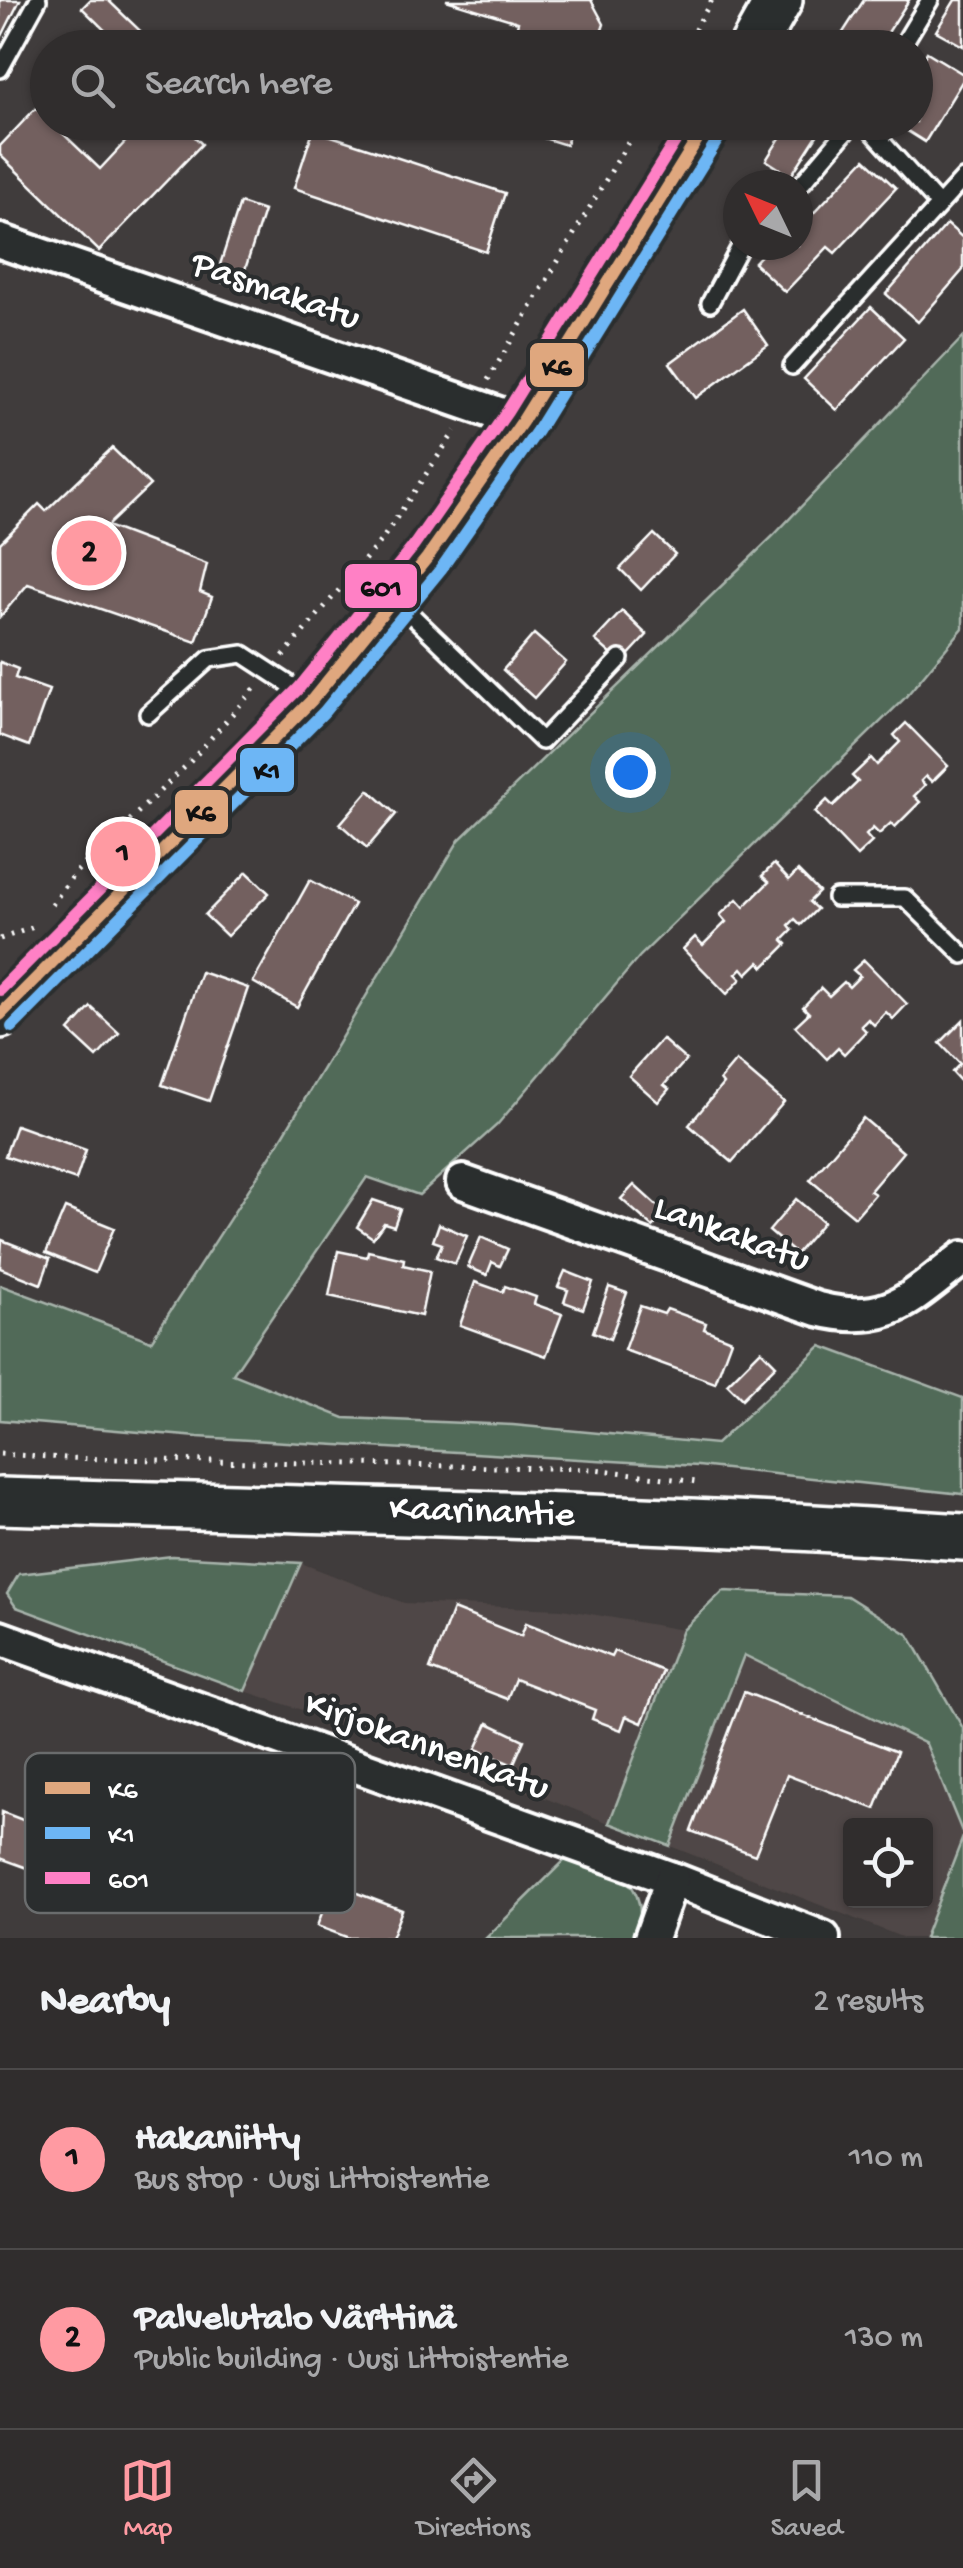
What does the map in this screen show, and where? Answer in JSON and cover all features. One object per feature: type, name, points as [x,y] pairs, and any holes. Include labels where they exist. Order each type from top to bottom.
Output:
[{"type":"street","points":[[762,30],[779,0]]},
{"type":"street","points":[[0,1015],[312,700],[395,598],[522,422],[697,140]]},
{"type":"street","name":"Pasmakatu","points":[[0,241],[522,422]]},
{"type":"street","name":"Lankakatu","points":[[463,1182],[818,1310],[851,1316],[887,1311],[963,1258]]},
{"type":"street","name":"Kaarinantie","points":[[0,1501],[550,1516],[963,1537]]},
{"type":"street","name":"Kirjokannenkatu","points":[[0,1638],[321,1753]]},
{"type":"street","name":"Kirjokannenkatu","points":[[355,1765],[672,1879],[823,1938]]},
{"type":"street","points":[[650,1938],[672,1879]]},
{"type":"lane","points":[[0,69],[38,0]]},
{"type":"lane","points":[[912,30],[930,0]]},
{"type":"lane","points":[[813,170],[839,140]]},
{"type":"lane","points":[[880,140],[940,205]]},
{"type":"lane","points":[[792,366],[963,180]]},
{"type":"lane","points":[[710,304],[733,260]]},
{"type":"lane","points":[[395,598],[542,741],[620,659]]},
{"type":"lane","points":[[148,714],[210,659],[243,654],[312,700]]},
{"type":"lane","points":[[836,898],[905,898],[963,955]]},
{"type":"path","points":[[694,30],[712,0]]},
{"type":"path","points":[[46,914],[74,875],[189,762],[384,538],[474,403],[629,140]]},
{"type":"path","points":[[0,939],[36,926],[24,939]]},
{"type":"shaded area","points":[[301,1563],[404,1603],[562,1609],[683,1630],[609,1823],[424,1751],[245,1691]]},
{"type":"shaded area","points":[[743,1654],[926,1744],[963,1837],[924,1938],[904,1938],[670,1846]]},
{"type":"green space","points":[[963,337],[963,628],[904,699],[640,956],[497,1125],[419,1195],[367,1177],[233,1374],[344,1418],[513,1425],[716,1444],[821,1346],[963,1398],[963,1494],[698,1466],[198,1437],[0,1420],[0,1285],[151,1341],[278,1144],[459,840],[773,536]]},
{"type":"green space","points":[[172,1556],[301,1563],[245,1691],[16,1607],[7,1594],[19,1574]]},
{"type":"green space","points":[[723,1591],[847,1596],[909,1635],[963,1728],[963,1834],[926,1744],[744,1655],[670,1846],[609,1823],[683,1630]]},
{"type":"green space","points":[[963,1837],[963,1938],[924,1938]]},
{"type":"green space","points":[[574,1851],[617,1872],[635,1892],[640,1920],[636,1938],[486,1938]]},
{"type":"building","points":[[0,0],[20,0],[0,40]]},
{"type":"building","points":[[90,0],[108,0],[139,30],[105,30],[82,8]]},
{"type":"building","points":[[446,0],[591,0],[604,24],[602,30],[516,30],[518,22]]},
{"type":"building","points":[[864,0],[909,0],[890,30],[845,30]]},
{"type":"building","points":[[955,0],[963,0],[963,46],[936,31]]},
{"type":"building","points":[[933,56],[963,74],[933,129]]},
{"type":"building","points":[[30,114],[30,140],[70,140],[100,169],[127,140],[198,140],[202,144],[99,251],[0,155],[0,146]]},
{"type":"building","points":[[310,140],[343,140],[505,193],[486,252],[294,188]]},
{"type":"building","points":[[779,140],[814,140],[795,170],[782,170],[766,160]]},
{"type":"building","points":[[865,159],[896,188],[835,253],[828,247],[785,292],[754,263],[813,260],[813,214]]},
{"type":"building","points":[[240,203],[264,211],[239,288],[215,280]]},
{"type":"building","points":[[947,224],[963,238],[963,270],[918,322],[886,294]]},
{"type":"building","points":[[871,307],[904,338],[837,410],[804,379]]},
{"type":"building","points":[[743,309],[768,345],[696,398],[670,363]]},
{"type":"building","points":[[112,448],[150,485],[107,526],[207,564],[200,592],[212,597],[196,642],[28,584],[0,617],[0,543],[39,504],[46,511]]},
{"type":"building","points":[[654,534],[675,554],[641,590],[620,569]]},
{"type":"building","points":[[622,611],[647,635],[621,663],[595,640]]},
{"type":"building","points":[[534,634],[566,662],[534,698],[503,670]]},
{"type":"building","points":[[0,662],[18,669],[15,678],[49,690],[29,746],[0,735]]},
{"type":"building","points":[[906,723],[948,766],[932,782],[926,776],[921,781],[925,785],[914,796],[920,802],[895,827],[891,823],[879,834],[873,828],[866,835],[872,842],[857,856],[815,812],[827,800],[833,806],[858,782],[852,776],[871,758],[877,765],[900,742],[894,735]]},
{"type":"building","points":[[369,790],[396,814],[367,848],[340,824]]},
{"type":"building","points":[[774,864],[789,880],[798,871],[819,892],[809,902],[817,909],[801,925],[795,919],[789,925],[793,930],[783,940],[787,944],[764,967],[759,962],[747,974],[742,968],[736,974],[741,979],[727,994],[683,949],[695,937],[703,945],[726,922],[720,915],[737,899],[744,907],[769,882],[762,876]]},
{"type":"building","points":[[247,872],[269,893],[227,936],[205,915]]},
{"type":"building","points":[[310,880],[354,904],[297,1007],[253,982]]},
{"type":"building","points":[[864,960],[907,1004],[893,1019],[886,1012],[874,1025],[868,1019],[861,1026],[866,1031],[844,1054],[838,1048],[827,1059],[795,1026],[809,1013],[803,1007],[821,988],[829,996],[844,982],[849,987],[860,976],[853,970]]},
{"type":"building","points":[[201,972],[248,988],[209,1101],[162,1085]]},
{"type":"building","points":[[91,1007],[119,1033],[97,1057],[69,1031]]},
{"type":"building","points":[[963,1020],[963,1084],[952,1072],[960,1064],[940,1043]]},
{"type":"building","points":[[662,1039],[686,1060],[664,1085],[669,1089],[658,1102],[629,1076]]},
{"type":"building","points":[[736,1061],[784,1102],[732,1162],[689,1125],[723,1084],[720,1080]]},
{"type":"building","points":[[863,1118],[903,1152],[870,1191],[875,1194],[855,1217],[810,1180]]},
{"type":"building","points":[[16,1125],[86,1150],[76,1180],[5,1156]]},
{"type":"building","points":[[634,1185],[665,1213],[653,1227],[621,1199]]},
{"type":"building","points":[[796,1199],[823,1222],[796,1254],[769,1231]]},
{"type":"building","points":[[373,1200],[400,1209],[394,1226],[384,1223],[373,1238],[357,1227]]},
{"type":"building","points":[[65,1208],[114,1228],[95,1273],[46,1253]]},
{"type":"building","points":[[439,1224],[467,1236],[455,1264],[436,1257],[442,1244],[433,1241]]},
{"type":"building","points":[[481,1237],[508,1249],[500,1266],[492,1262],[487,1275],[468,1267]]},
{"type":"building","points":[[2,1240],[50,1259],[41,1284],[0,1268]]},
{"type":"building","points":[[338,1251],[367,1257],[368,1251],[404,1259],[403,1265],[430,1271],[421,1316],[329,1296]]},
{"type":"building","points":[[565,1271],[593,1282],[583,1309],[564,1302],[568,1290],[558,1287]]},
{"type":"building","points":[[475,1282],[503,1292],[505,1286],[536,1297],[534,1304],[562,1314],[546,1356],[460,1325]]},
{"type":"building","points":[[609,1287],[627,1293],[610,1339],[593,1332]]},
{"type":"building","points":[[640,1306],[664,1314],[667,1309],[706,1323],[704,1329],[731,1340],[715,1383],[624,1350]]},
{"type":"building","points":[[761,1350],[776,1365],[742,1399],[727,1384]]},
{"type":"building","points":[[453,1609],[521,1636],[526,1623],[611,1657],[614,1651],[663,1671],[642,1723],[626,1716],[621,1730],[592,1719],[595,1710],[515,1679],[507,1699],[430,1669]]},
{"type":"building","points":[[744,1692],[897,1752],[875,1809],[787,1775],[755,1855],[691,1831]]},
{"type":"building","points":[[488,1723],[524,1740],[513,1765],[476,1749]]},
{"type":"building","points":[[2,1812],[25,1821],[25,1867],[0,1858]]},
{"type":"building","points":[[355,1892],[402,1910],[391,1938],[349,1938],[317,1926],[322,1913],[355,1913]]},
{"type":"transit line","name":"601","points":[[0,990],[299,688],[413,547],[507,412],[676,140]]},
{"type":"transit line","name":"K6","points":[[0,1015],[312,700],[427,558],[522,422],[697,140]]},
{"type":"transit line","name":"K1","points":[[12,1027],[324,712],[441,569],[537,431],[717,140]]},
{"type":"place","name":"Palvelutalo Värttinä","points":[[89,553]]},
{"type":"place","name":"Hakaniitty","points":[[123,854]]}]
